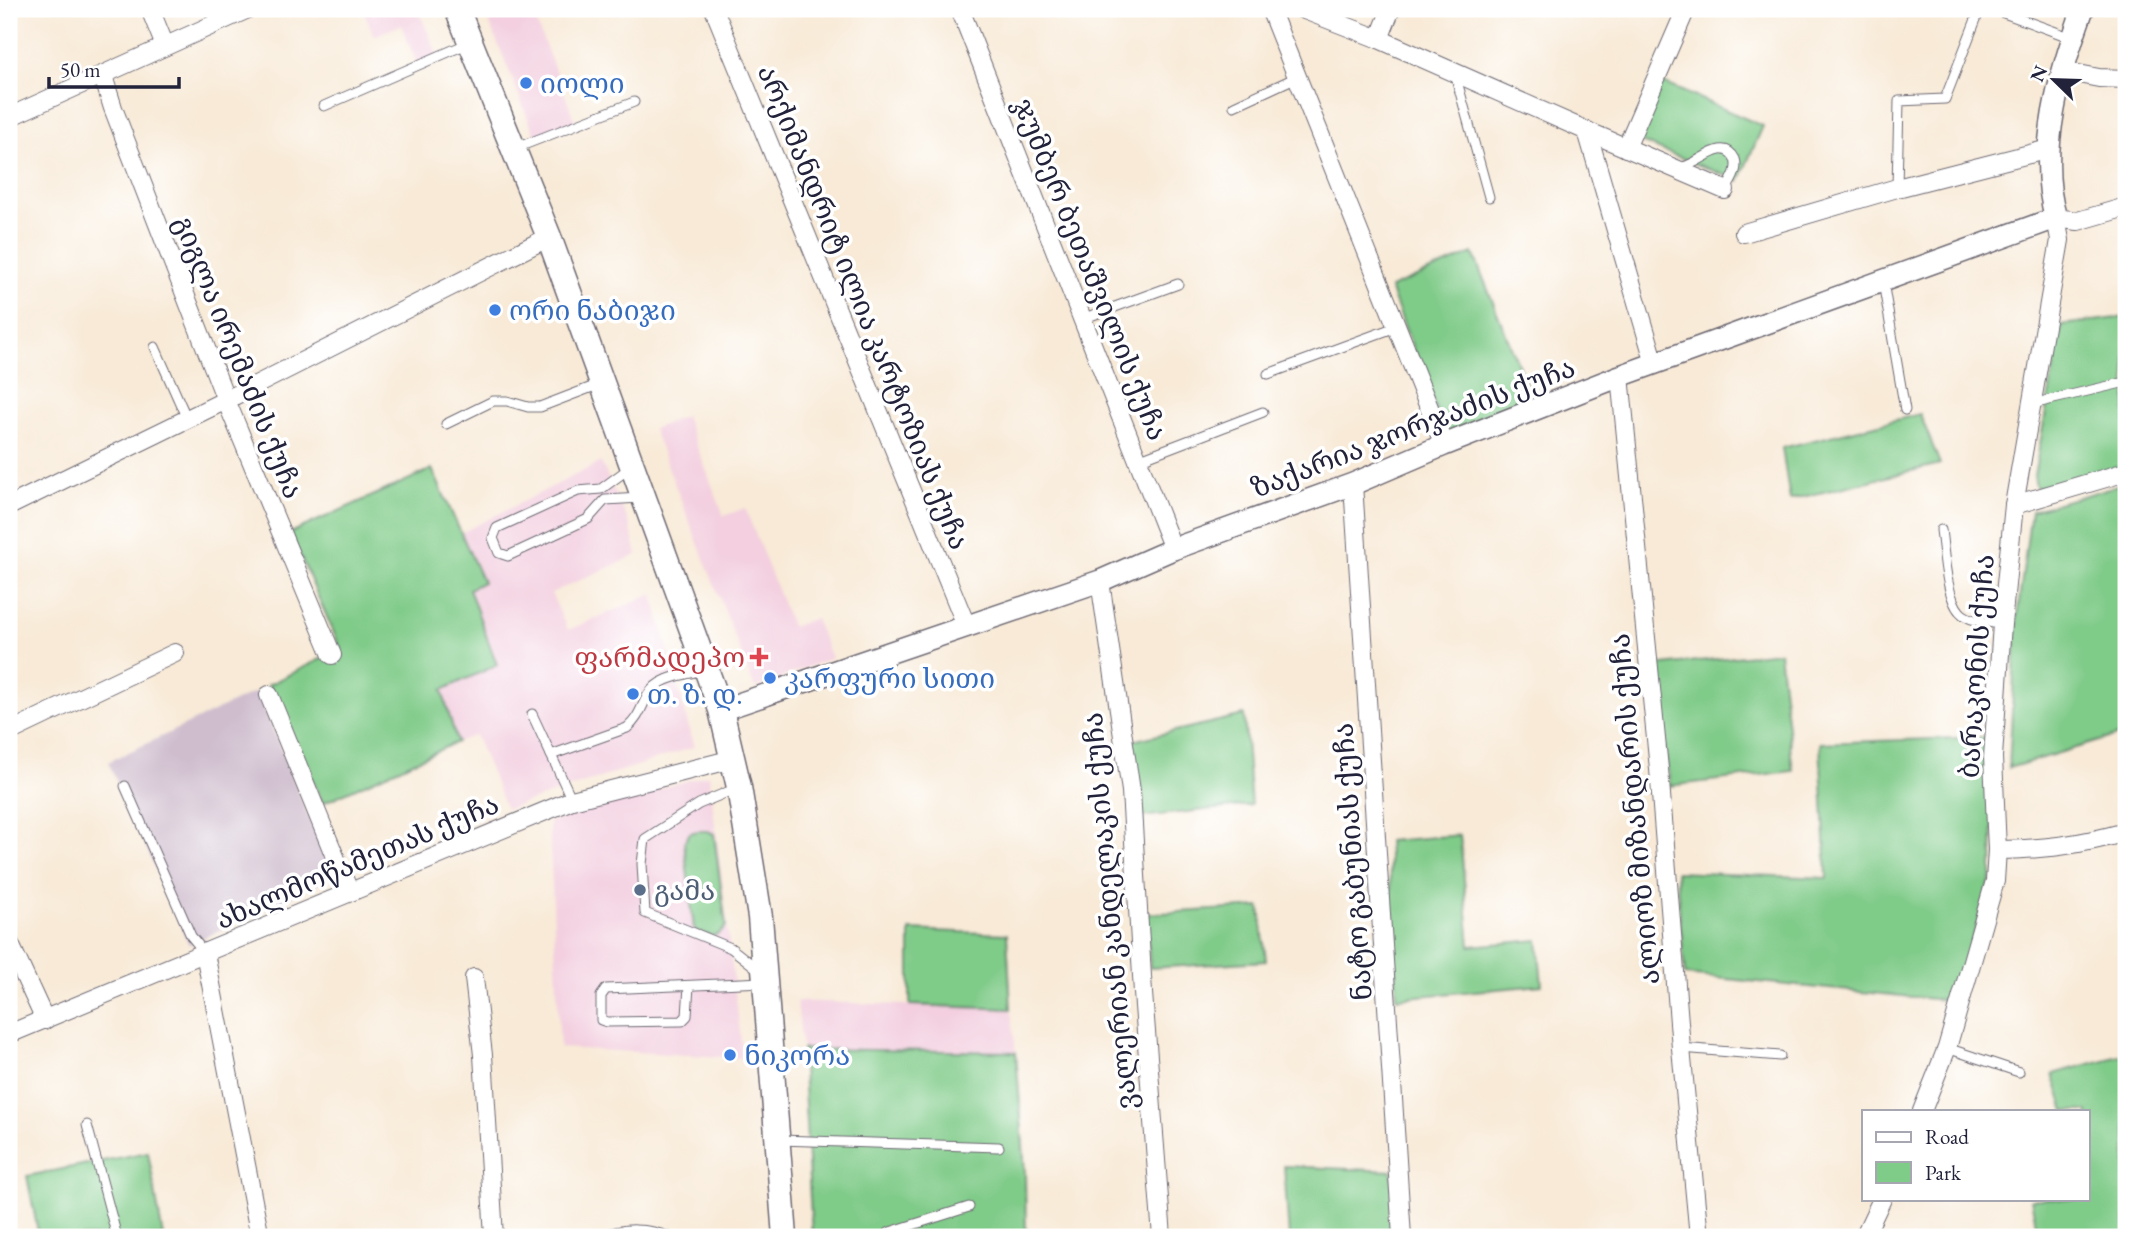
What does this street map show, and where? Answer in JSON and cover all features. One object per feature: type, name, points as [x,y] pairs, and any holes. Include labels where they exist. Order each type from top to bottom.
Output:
[{"type":"main road","points":[[457,9],[550,237],[721,710],[739,787],[760,917],[785,1237]]},
{"type":"street","points":[[150,9],[165,46]]},
{"type":"street","points":[[9,117],[248,9]]},
{"type":"street","name":"არქიმანდრიტ ილია კარტოზიას ქუჩა","points":[[713,9],[967,625]]},
{"type":"street","name":"ჯუმბერ ბეთაშვილის ქუჩა","points":[[960,9],[1173,549]]},
{"type":"street","points":[[1269,9],[1444,446]]},
{"type":"street","points":[[1303,9],[1379,38],[1725,190]]},
{"type":"street","points":[[1379,38],[1391,9]]},
{"type":"street","points":[[1626,148],[1686,9]]},
{"type":"street","points":[[2056,218],[2050,198],[2047,164],[2063,71],[2083,9]]},
{"type":"street","points":[[2063,71],[2099,78],[2126,79]]},
{"type":"street","name":"გიგლა ირემაძის ქუჩა","points":[[103,75],[113,108],[226,400],[332,655]]},
{"type":"street","points":[[1587,131],[1655,364]]},
{"type":"street","points":[[1744,233],[1897,188],[2049,149]]},
{"type":"street","name":"ზაქარია ჯორჯაძის ქუჩა","points":[[721,710],[1100,581],[1173,549],[1353,484],[1620,376],[2056,218],[2078,221],[2126,207]]},
{"type":"street","name":"ბარაკონის ქუჩა","points":[[1922,1110],[1947,1048],[1995,880],[1997,850],[1993,757],[2002,624],[2014,505],[2060,240],[2056,218]]},
{"type":"street","points":[[9,506],[550,237]]},
{"type":"street","name":"ალიოზ მიზანდარის ქუჩა","points":[[1620,376],[1658,756],[1699,1237]]},
{"type":"street","points":[[2014,505],[2126,472]]},
{"type":"street","name":"ნატო გაბუნიას ქუჩა","points":[[1353,484],[1402,1237]]},
{"type":"street","name":"ვალერიან კანდელაკის ქუჩა","points":[[1100,581],[1131,791],[1162,1237]]},
{"type":"street","points":[[9,732],[175,653]]},
{"type":"street","points":[[269,695],[349,891]]},
{"type":"street","name":"ახალმოწამეთას ქუჩა","points":[[9,1034],[572,800],[733,759]]},
{"type":"street","points":[[1997,850],[2042,849],[2081,844],[2126,832]]},
{"type":"street","points":[[9,942],[45,1020]]},
{"type":"street","points":[[205,953],[260,1237]]},
{"type":"street","points":[[474,978],[494,1237]]},
{"type":"street","points":[[1864,1237],[1882,1200]]},
{"type":"lane","points":[[1897,188],[1899,101],[1945,100],[1980,9]]},
{"type":"lane","points":[[1993,9],[2072,38]]},
{"type":"lane","points":[[324,106],[471,43]]},
{"type":"lane","points":[[1455,72],[1489,197]]},
{"type":"lane","points":[[1234,106],[1297,77]]},
{"type":"lane","points":[[514,148],[634,102]]},
{"type":"lane","points":[[1674,168],[1694,164],[1713,150],[1727,151],[1734,158],[1736,167],[1732,181],[1725,190]]},
{"type":"lane","points":[[1883,280],[1905,410]]},
{"type":"lane","points":[[1082,319],[1178,284]]},
{"type":"lane","points":[[1268,374],[1396,327]]},
{"type":"lane","points":[[155,348],[187,419]]},
{"type":"lane","points":[[2030,404],[2126,382]]},
{"type":"lane","points":[[446,424],[493,401],[540,407],[602,384]]},
{"type":"lane","points":[[1138,460],[1263,412]]},
{"type":"lane","points":[[632,466],[601,489],[578,491],[497,528],[493,538],[499,553],[508,556],[588,519],[605,500],[644,498]]},
{"type":"lane","points":[[1941,530],[1951,596],[1960,612],[1972,619],[2002,624]]},
{"type":"lane","points":[[551,755],[627,728],[636,721],[649,692],[661,681],[706,669]]},
{"type":"lane","points":[[532,714],[572,800]]},
{"type":"lane","points":[[125,786],[191,936],[205,953]]},
{"type":"lane","points":[[739,787],[699,804],[645,839],[642,864],[645,913],[731,948],[766,979]]},
{"type":"lane","points":[[689,986],[687,1016],[682,1021],[601,1020],[601,996],[606,989],[689,986],[766,979]]},
{"type":"lane","points":[[1681,1048],[1780,1056]]},
{"type":"lane","points":[[1947,1048],[2019,1072]]},
{"type":"lane","points":[[87,1125],[117,1237]]},
{"type":"lane","points":[[778,1140],[999,1147]]},
{"type":"lane","points":[[883,1237],[890,1232],[969,1207]]},
{"type":"lane","points":[[601,1237],[613,1231],[640,1230],[670,1237]]},
{"type":"shaded area","points":[[363,9],[418,9],[440,61],[420,70],[401,25],[374,36]]},
{"type":"shaded area","points":[[484,9],[531,9],[576,123],[536,138]]},
{"type":"shaded area","points":[[685,416],[724,516],[745,508],[792,627],[815,618],[831,658],[755,688],[653,429]]},
{"type":"shaded area","points":[[601,462],[630,525],[637,555],[551,593],[568,630],[653,594],[694,747],[506,809],[475,735],[457,742],[442,690],[497,665],[469,589],[483,582],[461,533]]},
{"type":"shaded area","points":[[257,691],[333,877],[189,945],[108,762]]},
{"type":"shaded area","points":[[709,774],[743,1058],[560,1048],[549,822]]},
{"type":"shaded area","points":[[797,1001],[1011,1009],[1016,1052],[802,1049]]},
{"type":"green space","points":[[1661,82],[1763,126],[1739,181],[1636,140]]},
{"type":"green space","points":[[1473,253],[1533,401],[1446,436],[1390,288]]},
{"type":"green space","points":[[2126,317],[2126,464],[2046,491],[2036,487],[2034,476],[2062,325]]},
{"type":"green space","points":[[1920,414],[1940,464],[1790,500],[1782,448]]},
{"type":"green space","points":[[432,469],[483,582],[469,589],[497,665],[442,690],[457,742],[323,803],[268,685],[341,649],[290,533]]},
{"type":"green space","points":[[2126,483],[2126,733],[2009,768],[2017,617],[2031,511]]},
{"type":"green space","points":[[1779,652],[1793,771],[1670,786],[1654,666]]},
{"type":"green space","points":[[1244,715],[1251,805],[1141,817],[1132,741]]},
{"type":"green space","points":[[1985,737],[1993,814],[1992,875],[1954,1001],[1685,975],[1676,872],[1827,878],[1820,743]]},
{"type":"green space","points":[[698,831],[714,834],[726,926],[715,935],[707,935],[694,929],[684,842],[690,833]]},
{"type":"green space","points":[[1460,835],[1470,946],[1538,940],[1542,985],[1397,998],[1388,841]]},
{"type":"green space","points":[[1260,907],[1266,961],[1150,968],[1146,914]]},
{"type":"green space","points":[[910,930],[1007,934],[1011,1009],[910,1005]]},
{"type":"green space","points":[[802,1049],[1016,1052],[1025,1172],[1026,1237],[812,1237]]},
{"type":"green space","points":[[2126,1054],[2126,1237],[2024,1237],[2038,1235],[2031,1200],[2090,1200],[2090,1110],[2065,1110],[2053,1074]]},
{"type":"green space","points":[[148,1152],[163,1237],[39,1237],[27,1176]]},
{"type":"green space","points":[[1284,1166],[1392,1171],[1396,1237],[1289,1237]]},
{"type":"place","name":"იოლი","points":[[526,83]]},
{"type":"place","name":"ორი ნაბიჯი","points":[[495,310]]},
{"type":"place","name":"ფარმადეპო","points":[[759,657]]},
{"type":"place","name":"კარფური სითი","points":[[770,678]]},
{"type":"place","name":"თ. ზ. დ.","points":[[633,694]]},
{"type":"place","name":"გამა","points":[[640,890]]},
{"type":"place","name":"ნიკორა","points":[[730,1055]]}]
